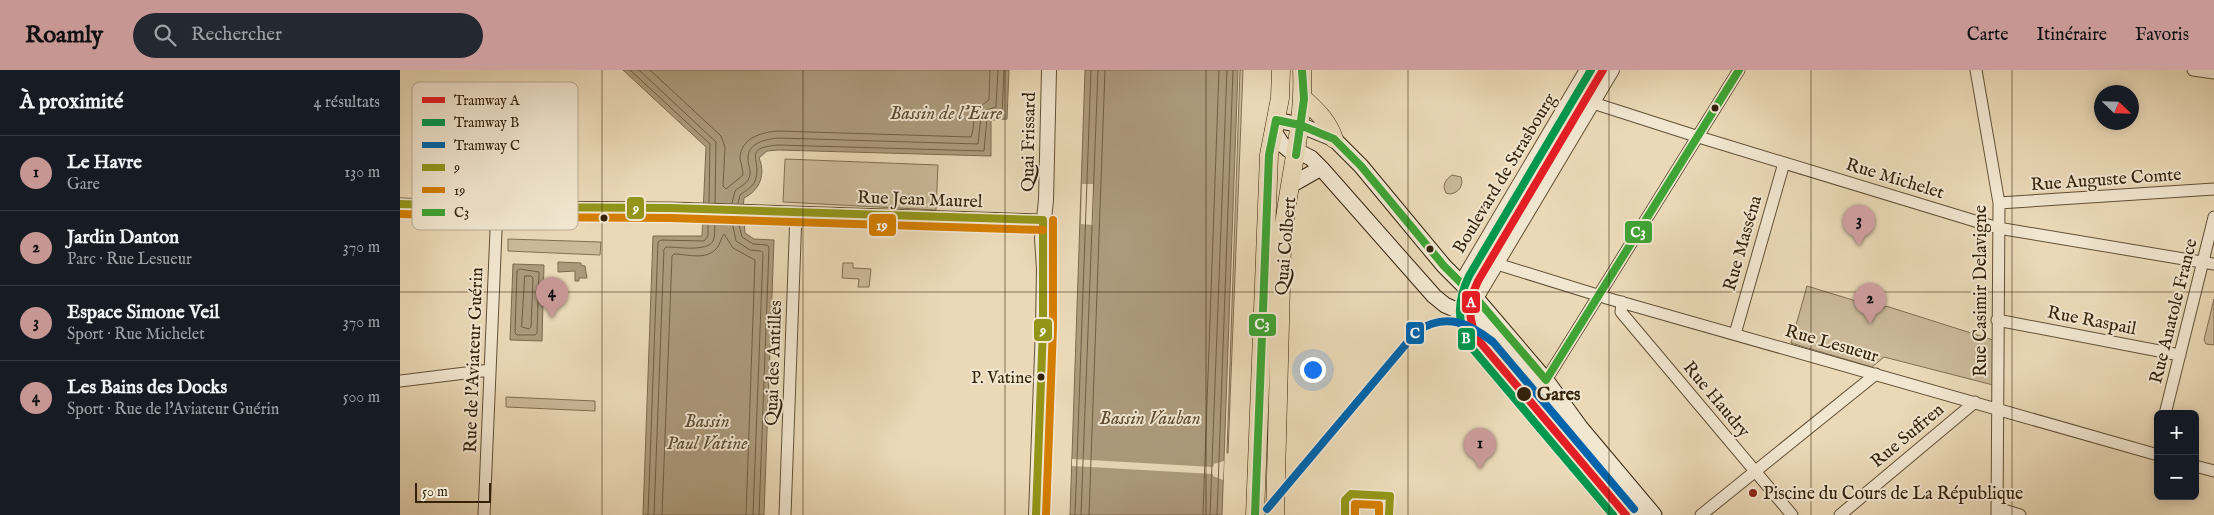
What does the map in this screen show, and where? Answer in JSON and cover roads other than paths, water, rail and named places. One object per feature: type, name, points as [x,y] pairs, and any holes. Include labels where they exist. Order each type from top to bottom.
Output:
[{"type":"main road","name":"Quai Colbert","points":[[1255,515],[1269,155],[1280,98],[1281,70]]},
{"type":"main road","name":"Quai Colbert","points":[[1272,512],[1284,214],[1297,151],[1304,99],[1302,70]]},
{"type":"main road","points":[[1304,99],[1330,125],[1334,139]]},
{"type":"main road","points":[[1638,515],[1477,320],[1445,305],[1420,283],[1321,168],[1311,158],[1297,151],[1289,150],[1282,144],[1274,125],[1300,125],[1334,139],[1361,166],[1444,266],[1465,276],[1476,298],[1546,380],[1580,427],[1654,515]]},
{"type":"main road","points":[[1291,185],[1321,168]]},
{"type":"main road","points":[[1445,305],[1465,276]]},
{"type":"main road","points":[[1463,312],[1476,298]]},
{"type":"street","name":"Quai Frissard","points":[[1036,515],[1043,327],[1043,220],[1046,200],[1049,70]]},
{"type":"street","name":"Boulevard de Strasbourg","points":[[1465,276],[1587,70]]},
{"type":"street","points":[[1476,298],[1612,70]]},
{"type":"street","points":[[1546,380],[1739,70]]},
{"type":"street","name":"Rue Casimir Delavigne","points":[[1976,70],[2000,203],[1997,320],[1997,512]]},
{"type":"street","points":[[2193,70],[2214,73]]},
{"type":"street","name":"Rue Michelet","points":[[1573,93],[1593,102],[1698,136],[1998,228],[2209,263]]},
{"type":"street","name":"Rue Masséna","points":[[1735,334],[1784,163]]},
{"type":"street","name":"Rue Auguste Comte","points":[[2000,203],[2214,189]]},
{"type":"street","name":"Rue Jean Maurel","points":[[578,207],[745,210],[1043,220]]},
{"type":"street","name":"Quai des Antilles","points":[[785,515],[796,213]]},
{"type":"street","name":"Rue Anatole France","points":[[2167,410],[2180,355],[2209,263],[2214,217]]},
{"type":"street","name":"Rue de l'Aviateur Guérin","points":[[484,515],[496,230]]},
{"type":"street","name":"Rue Lesueur","points":[[1497,264],[1622,302],[1876,374],[2154,450]]},
{"type":"street","name":"Rue Haudry","points":[[1622,302],[1621,312],[1792,515]]},
{"type":"street","name":"Rue Raspail","points":[[1997,320],[2180,355]]},
{"type":"street","points":[[400,381],[490,370]]},
{"type":"street","points":[[1702,515],[1876,374]]},
{"type":"street","name":"Rue Suffren","points":[[1840,515],[1975,402]]},
{"type":"street","points":[[2199,467],[2214,471]]},
{"type":"street","points":[[1997,512],[2020,515]]},
{"type":"water","points":[[623,70],[1009,70],[1007,119],[991,120],[991,156],[778,150],[767,151],[759,158],[762,176],[754,191],[744,198],[742,220],[744,221],[745,233],[754,239],[774,240],[764,515],[643,515],[653,236],[702,236],[706,147]]},
{"type":"water","name":"Bassin Vauban","points":[[1085,70],[1238,70],[1222,515],[1070,515]]},
{"type":"water","points":[[558,262],[581,263],[581,265],[585,266],[587,278],[579,278],[579,281],[575,281],[575,271],[558,272]]},
{"type":"water","points":[[513,264],[544,265],[542,341],[510,340]]},
{"type":"tram line","name":"B","points":[[1591,70],[1469,276],[1462,294],[1460,312],[1463,329],[1471,347],[1613,515]]},
{"type":"tram line","name":"A","points":[[1603,70],[1478,281],[1472,296],[1470,311],[1472,326],[1479,341],[1626,515]]},
{"type":"tram line","name":"C","points":[[1267,509],[1417,331],[1428,325],[1447,321],[1466,325],[1493,342],[1634,509]]},
{"type":"place","name":"Espace Simone Veil","points":[[1859,246]]},
{"type":"place","name":"Les Bains des Docks","points":[[552,318]]},
{"type":"place","name":"Jardin Danton","points":[[1870,324]]},
{"type":"place","name":"P. Vatine","points":[[1041,377]]},
{"type":"place","name":"Gares","points":[[1524,394]]},
{"type":"place","name":"Le Havre","points":[[1480,469]]},
{"type":"place","name":"Piscine du Cours de La République","points":[[1753,493]]},
{"type":"water label","name":"Bassin de l'Eure","points":[[946,112]]},
{"type":"water label","name":"Bassin Paul Vatine","points":[[707,431]]}]
